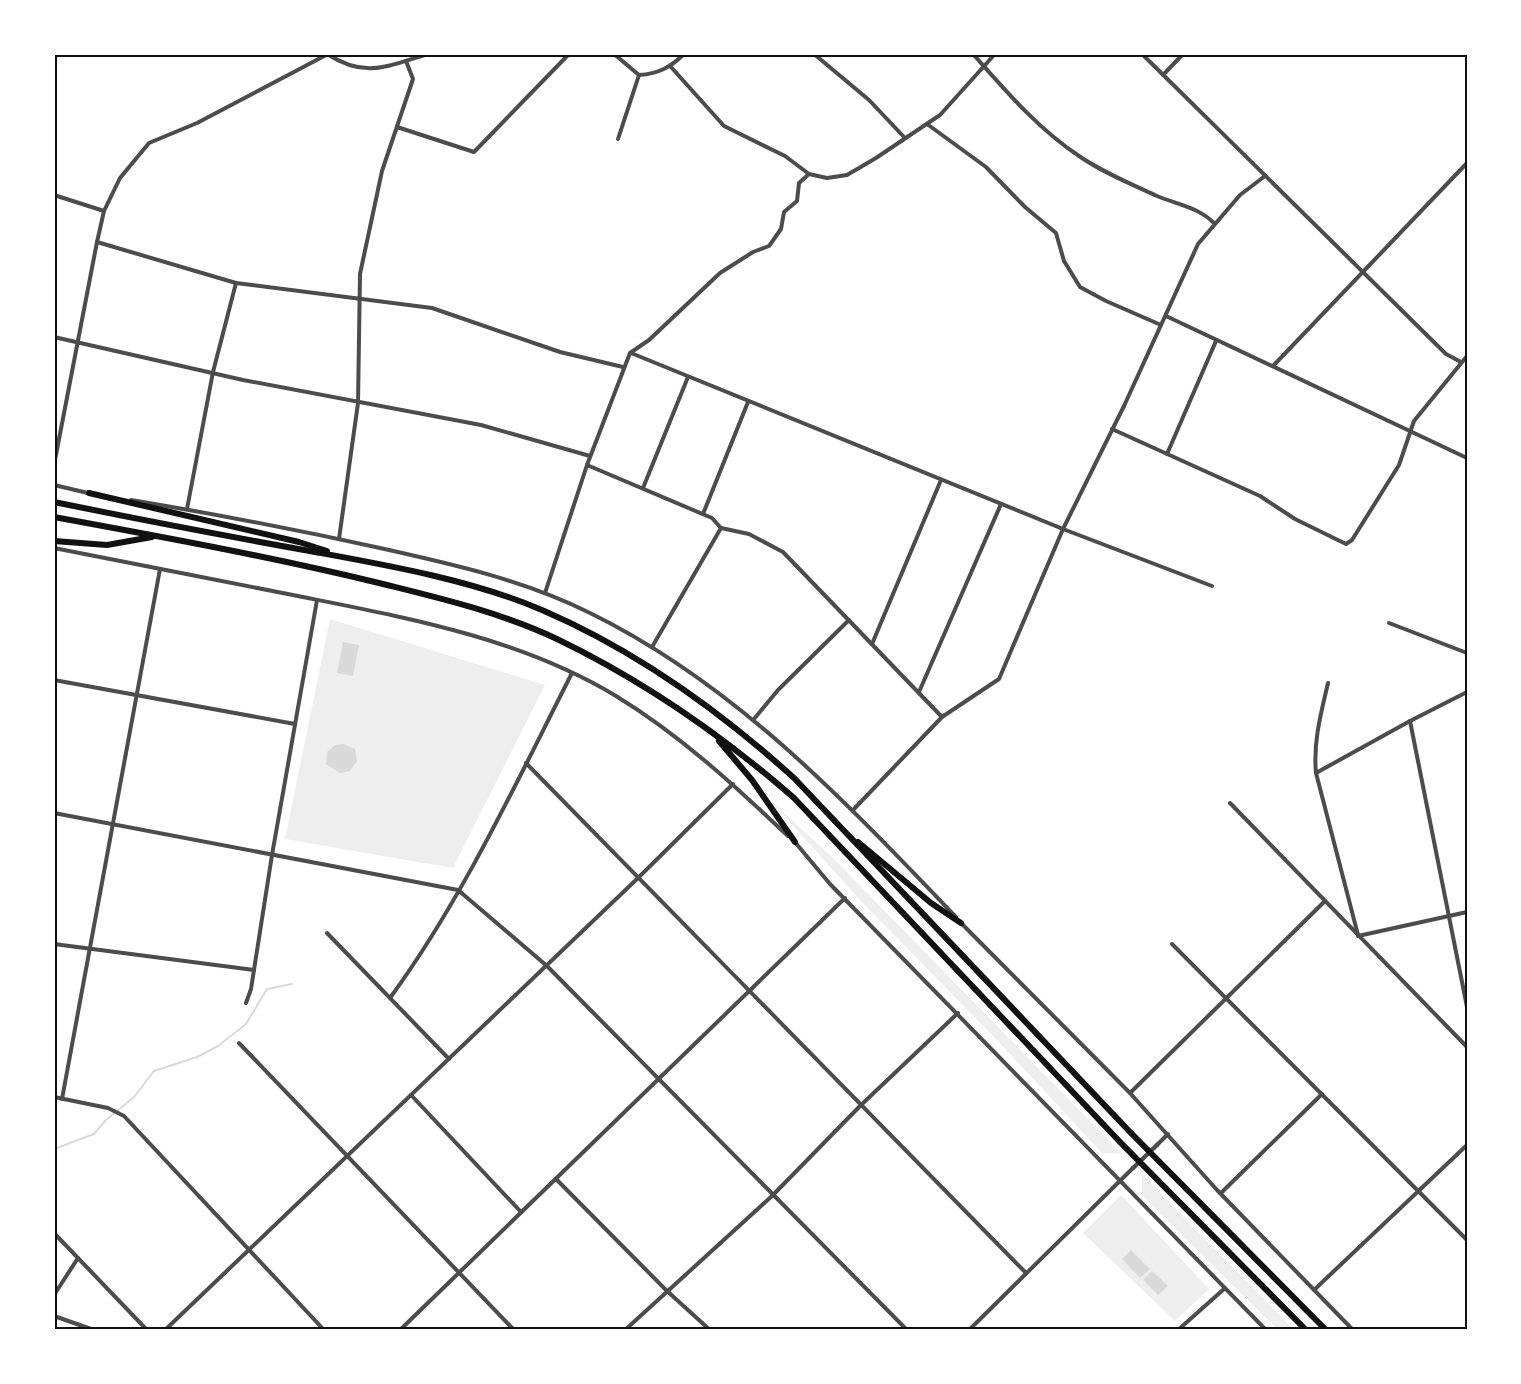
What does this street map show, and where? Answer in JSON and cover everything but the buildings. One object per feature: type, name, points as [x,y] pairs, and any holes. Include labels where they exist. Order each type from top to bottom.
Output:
[{"type":"highway","points":[[89,493],[299,542],[347,558]]},
{"type":"highway","points":[[54,502],[347,558],[483,590],[540,609],[626,653],[680,687],[764,751],[794,778],[1131,1133],[1326,1330]]},
{"type":"highway","points":[[54,517],[286,560],[481,609],[556,638],[607,666],[711,732],[756,765],[794,798],[1121,1143],[1306,1330]]},
{"type":"highway","points":[[54,541],[107,545],[158,536]]},
{"type":"highway","points":[[711,732],[752,780],[795,842]]},
{"type":"highway","points":[[836,824],[931,903],[962,923]]},
{"type":"street","points":[[54,465],[104,211],[120,178],[149,143],[197,123],[328,54],[345,66],[360,69],[386,67],[428,54]]},
{"type":"street","points":[[397,127],[474,152],[569,54]]},
{"type":"street","points":[[614,54],[639,75],[671,67],[684,54]]},
{"type":"street","points":[[814,54],[869,100],[904,137]]},
{"type":"street","points":[[974,54],[1046,130],[1079,156],[1157,196],[1196,210],[1214,223]]},
{"type":"street","points":[[671,67],[724,126],[785,156],[809,174],[827,178],[847,175],[940,115],[994,54]]},
{"type":"street","points":[[1142,54],[1446,354],[1461,362]]},
{"type":"street","points":[[1162,75],[1183,54]]},
{"type":"street","points":[[339,539],[358,403],[360,274],[382,171],[413,79],[406,60]]},
{"type":"street","points":[[618,139],[639,75]]},
{"type":"street","points":[[927,124],[986,167],[1025,207],[1056,233],[1064,261],[1080,286],[1106,301],[1161,325]]},
{"type":"street","points":[[1273,366],[1466,165]]},
{"type":"street","points":[[545,593],[590,456],[630,353],[649,340],[720,273],[753,252],[769,246],[780,229],[784,212],[797,201],[799,183],[809,174]]},
{"type":"street","points":[[853,810],[942,717],[999,679],[1063,529],[1166,316],[1198,244],[1240,195],[1265,176]]},
{"type":"street","points":[[54,195],[104,211]]},
{"type":"street","points":[[97,242],[236,283],[432,308],[560,352],[623,367]]},
{"type":"street","points":[[187,509],[213,372],[236,283]]},
{"type":"street","points":[[1166,316],[1467,458]]},
{"type":"street","points":[[54,337],[358,403],[481,425],[590,456]]},
{"type":"street","points":[[1167,454],[1215,341]]},
{"type":"street","points":[[630,353],[1063,529],[1212,586]]},
{"type":"street","points":[[1112,429],[1260,496],[1295,519],[1346,544],[1352,540],[1386,489],[1405,451],[1414,421],[1467,356]]},
{"type":"street","points":[[643,488],[688,377]]},
{"type":"street","points":[[703,514],[748,402]]},
{"type":"street","points":[[587,465],[712,518],[720,528],[749,534],[783,552],[942,717]]},
{"type":"street","points":[[872,644],[941,480]]},
{"type":"street","points":[[54,485],[339,539],[479,570],[545,593],[590,612],[652,647],[754,719],[815,772],[1130,1093],[1221,1193],[1353,1330]]},
{"type":"street","points":[[919,692],[1001,504]]},
{"type":"street","points":[[652,647],[720,528]]},
{"type":"street","points":[[54,548],[440,625],[514,648],[572,673],[615,696],[675,735],[733,784],[795,842],[845,898],[1266,1330]]},
{"type":"street","points":[[62,1099],[88,948],[160,569]]},
{"type":"street","points":[[246,1003],[254,970],[317,600]]},
{"type":"street","points":[[754,719],[778,690],[849,620]]},
{"type":"street","points":[[1389,623],[1467,653]]},
{"type":"street","points":[[390,998],[421,955],[458,890],[572,673]]},
{"type":"street","points":[[54,680],[295,724]]},
{"type":"street","points":[[1328,683],[1316,735],[1316,774],[1359,936]]},
{"type":"street","points":[[1316,774],[1410,721],[1467,693]]},
{"type":"street","points":[[1410,721],[1467,1007]]},
{"type":"street","points":[[526,763],[1026,1273]]},
{"type":"street","points":[[168,1329],[547,966],[733,784]]},
{"type":"street","points":[[1230,803],[1467,1047]]},
{"type":"street","points":[[54,813],[458,890],[547,966],[907,1330]]},
{"type":"street","points":[[400,1330],[845,898]]},
{"type":"street","points":[[1130,1093],[1325,901]]},
{"type":"street","points":[[1359,936],[1467,912]]},
{"type":"street","points":[[327,933],[449,1059]]},
{"type":"street","points":[[54,944],[254,970]]},
{"type":"street","points":[[1172,944],[1467,1240]]},
{"type":"street","points":[[626,1330],[772,1196],[860,1106],[958,1013]]},
{"type":"street","points":[[239,1043],[514,1330]]},
{"type":"street","points":[[1221,1193],[1322,1094]]},
{"type":"street","points":[[411,1095],[521,1212]]},
{"type":"street","points":[[54,1097],[108,1108],[124,1116],[324,1330]]},
{"type":"street","points":[[969,1330],[1168,1134]]},
{"type":"street","points":[[1314,1290],[1467,1145]]},
{"type":"street","points":[[556,1179],[667,1291],[710,1330]]},
{"type":"street","points":[[54,1233],[147,1330]]},
{"type":"street","points":[[54,1295],[78,1258]]},
{"type":"street","points":[[1178,1330],[1224,1289]]},
{"type":"street","points":[[54,1316],[94,1330]]},
{"type":"shaded area","points":[[330,619],[545,685],[453,868],[285,839]]},
{"type":"shaded area","points":[[343,642],[359,645],[353,676],[337,673]]},
{"type":"shaded area","points":[[343,744],[355,749],[357,761],[350,771],[340,773],[326,764],[327,752],[335,745]]},
{"type":"shaded area","points":[[768,798],[833,858],[1122,1154],[1102,1153],[996,1039],[860,900]]},
{"type":"shaded area","points":[[1142,1174],[1294,1330],[1278,1330],[1142,1195]]},
{"type":"shaded area","points":[[1121,1195],[1209,1289],[1175,1321],[1083,1233]]},
{"type":"shaded area","points":[[1131,1250],[1150,1269],[1140,1278],[1122,1259]]},
{"type":"shaded area","points":[[1152,1271],[1168,1286],[1158,1295],[1143,1280]]},
{"type":"waterway","points":[[54,1149],[94,1134],[106,1120],[134,1097],[154,1071],[197,1057],[218,1046],[246,1024],[267,989],[292,984]]}]
